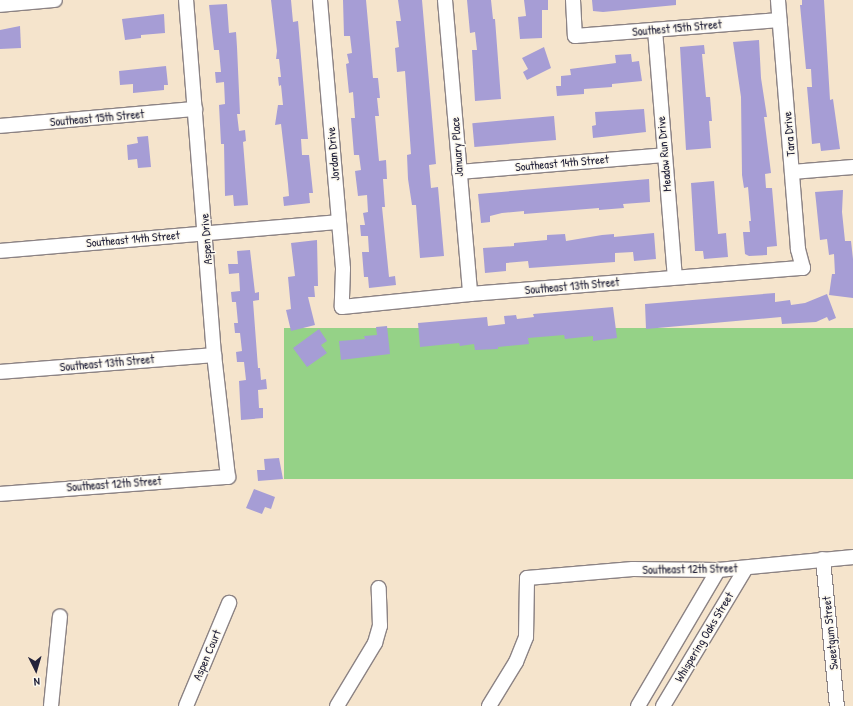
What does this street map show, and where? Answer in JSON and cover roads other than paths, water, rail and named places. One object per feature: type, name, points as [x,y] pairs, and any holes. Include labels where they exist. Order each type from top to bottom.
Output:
[{"type":"street","points":[[0,5],[55,0]]},
{"type":"street","name":"Aspen Drive","points":[[186,0],[206,233],[214,355],[228,477]]},
{"type":"street","name":"Jordan Drive","points":[[320,0],[343,269],[342,307]]},
{"type":"street","name":"January Place","points":[[445,0],[470,294]]},
{"type":"street","name":"Southest 15th Street","points":[[573,0],[575,36],[779,20]]},
{"type":"street","name":"Tara Drive","points":[[778,0],[798,250],[803,268]]},
{"type":"street","name":"Meadow Run Drive","points":[[655,30],[675,277]]},
{"type":"street","name":"Southeast 15th Street","points":[[0,126],[195,109]]},
{"type":"street","name":"Southeast 14th Street","points":[[459,172],[664,154]]},
{"type":"street","points":[[792,172],[853,167]]},
{"type":"street","name":"Southeast 14th Street","points":[[0,250],[339,222]]},
{"type":"street","name":"Southeast 13th Street","points":[[342,307],[470,294],[803,268]]},
{"type":"street","name":"Southeast 13th Street","points":[[0,372],[214,355]]},
{"type":"street","name":"Southeast 12th Street","points":[[0,494],[228,477]]},
{"type":"street","name":"Southeast 12th Street","points":[[489,706],[516,662],[526,637],[527,578],[633,569],[718,570],[853,557]]},
{"type":"street","name":"Sweetgum Street","points":[[823,559],[837,706]]},
{"type":"street","name":"Whispering Oaks Street","points":[[663,706],[746,568]]},
{"type":"street","name":"Whispering Oaks Street","points":[[638,706],[718,570]]},
{"type":"street","points":[[337,706],[375,643],[380,626],[379,588]]},
{"type":"street","name":"Aspen Court","points":[[186,706],[229,604]]},
{"type":"street","points":[[51,706],[60,616]]}]
